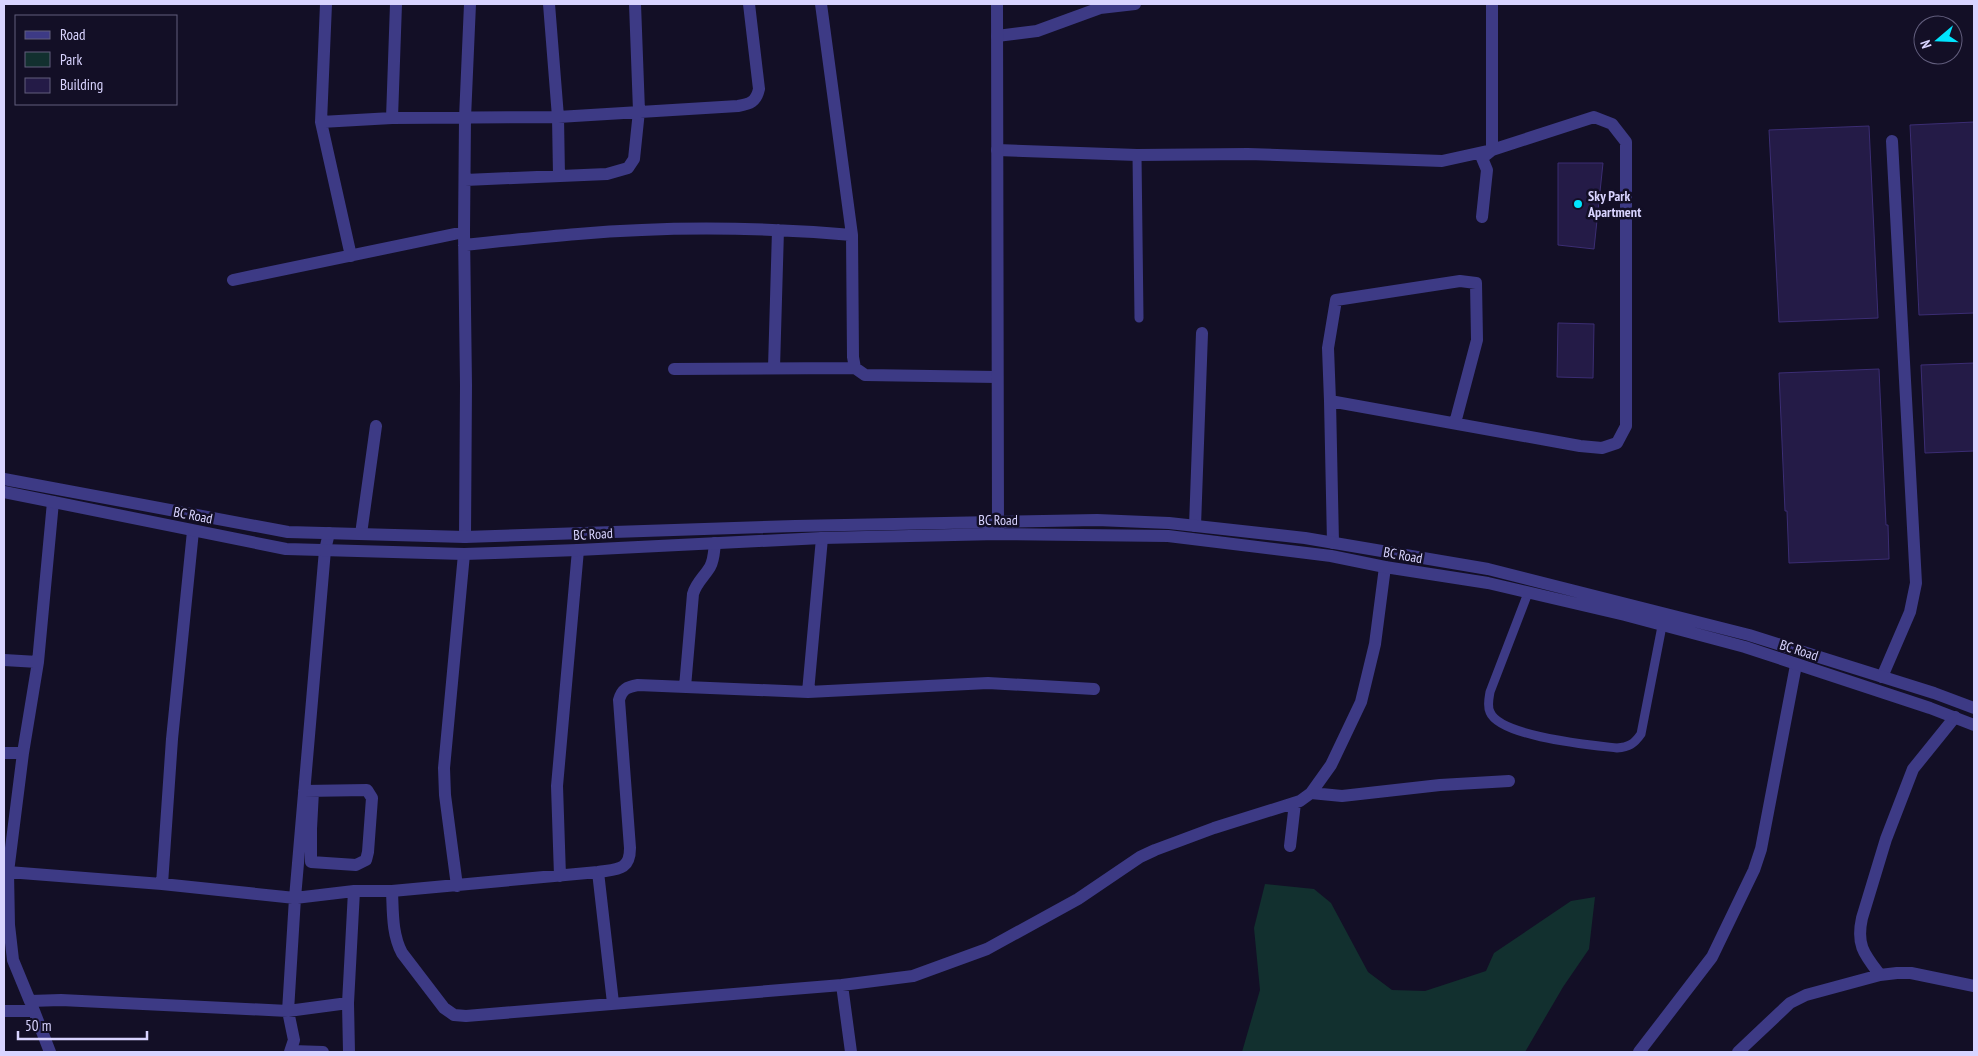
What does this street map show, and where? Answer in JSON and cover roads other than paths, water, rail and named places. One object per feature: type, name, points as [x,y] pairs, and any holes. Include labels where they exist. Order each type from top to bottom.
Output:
[{"type":"street","points":[[326,4],[321,122],[351,256]]},
{"type":"street","points":[[392,118],[396,4]]},
{"type":"street","points":[[457,886],[445,796],[444,768],[465,537],[465,118],[470,4]]},
{"type":"street","points":[[549,4],[558,117],[560,176]]},
{"type":"street","points":[[465,180],[607,174],[628,168],[634,160],[639,111],[635,4]]},
{"type":"street","points":[[321,122],[392,118],[558,117],[750,104],[757,98],[759,89],[749,4]]},
{"type":"street","points":[[821,4],[852,235],[853,357],[855,368]]},
{"type":"street","points":[[997,4],[998,534]]},
{"type":"street","points":[[997,36],[1037,31],[1100,8],[1135,4]]},
{"type":"street","points":[[1492,4],[1492,150]]},
{"type":"street","points":[[997,150],[1137,155],[1248,154],[1442,161],[1492,150],[1594,117],[1612,124],[1626,142],[1626,426],[1618,443],[1602,448],[1580,446],[1330,400]]},
{"type":"street","points":[[1882,677],[1910,612],[1916,583],[1892,141]]},
{"type":"street","points":[[1482,217],[1487,170],[1482,158],[1492,150]]},
{"type":"street","points":[[464,245],[589,233],[694,229],[778,230],[852,235]]},
{"type":"street","points":[[774,368],[778,230]]},
{"type":"street","points":[[233,280],[464,232]]},
{"type":"street","points":[[1332,550],[1328,348],[1336,300],[1460,281],[1476,283],[1477,340],[1455,423]]},
{"type":"street","points":[[1195,526],[1202,333]]},
{"type":"street","points":[[674,368],[855,368],[865,375],[997,377]]},
{"type":"street","points":[[361,534],[376,426]]},
{"type":"street","name":"BC Road","points":[[4,479],[54,496],[193,531],[286,550],[464,554],[822,538],[998,534],[1168,536],[1332,550],[1488,568],[1664,619]]},
{"type":"street","name":"BC Road","points":[[4,492],[54,496],[288,532],[329,534],[465,537],[998,521],[1098,520],[1195,526],[1305,538],[1332,550],[1386,567],[1488,583],[1528,593],[1749,635],[1798,659],[1974,725]]},
{"type":"street","points":[[50,1052],[13,960],[6,925],[8,842],[38,662],[54,496]]},
{"type":"street","points":[[162,884],[172,739],[193,531]]},
{"type":"street","points":[[323,1052],[291,1052],[294,1040],[288,1011],[295,898],[306,828],[326,550],[329,534]]},
{"type":"street","points":[[808,692],[822,538]]},
{"type":"street","points":[[684,687],[692,594],[696,585],[710,568],[715,543]]},
{"type":"street","points":[[560,876],[557,786],[578,550]]},
{"type":"street","points":[[392,891],[393,926],[398,945],[444,1008],[454,1014],[466,1016],[842,985],[913,976],[987,949],[1078,899],[1155,850],[1214,828],[1295,803],[1311,793],[1331,765],[1361,702],[1375,644],[1386,567]]},
{"type":"street","points":[[1639,1052],[1712,957],[1754,870],[1761,849],[1798,659]]},
{"type":"street","name":"BC Road","points":[[1798,659],[1882,677],[1974,708]]},
{"type":"street","points":[[4,660],[38,662]]},
{"type":"street","points":[[8,872],[162,884],[295,898],[354,891],[392,891],[457,886],[619,869],[626,865],[630,858],[619,700],[621,692],[628,686],[808,692],[988,684],[1094,689]]},
{"type":"street","points":[[1880,975],[1866,957],[1860,944],[1862,918],[1886,839],[1913,769],[1955,717]]},
{"type":"street","points":[[4,753],[23,754]]},
{"type":"street","points":[[1311,793],[1342,796],[1440,785],[1509,781]]},
{"type":"street","points":[[306,828],[310,862],[356,865],[366,860],[372,798],[367,790],[309,791]]},
{"type":"street","points":[[1290,846],[1295,803]]},
{"type":"street","points":[[598,872],[613,1003]]},
{"type":"street","points":[[349,1052],[348,1003],[354,891]]},
{"type":"street","points":[[1738,1052],[1790,1002],[1806,995],[1880,975],[1911,974],[1974,986]]},
{"type":"street","points":[[842,985],[851,1052]]},
{"type":"street","points":[[4,1011],[61,1000],[288,1011],[348,1003]]},
{"type":"lane","points":[[1137,155],[1139,318]]},
{"type":"lane","points":[[1528,593],[1490,692],[1488,703],[1490,712],[1498,722],[1541,738],[1618,748],[1626,748],[1635,742],[1641,734],[1664,619]]},
{"type":"place","name":"Sky Park Apartment","points":[[1578,204]]}]
